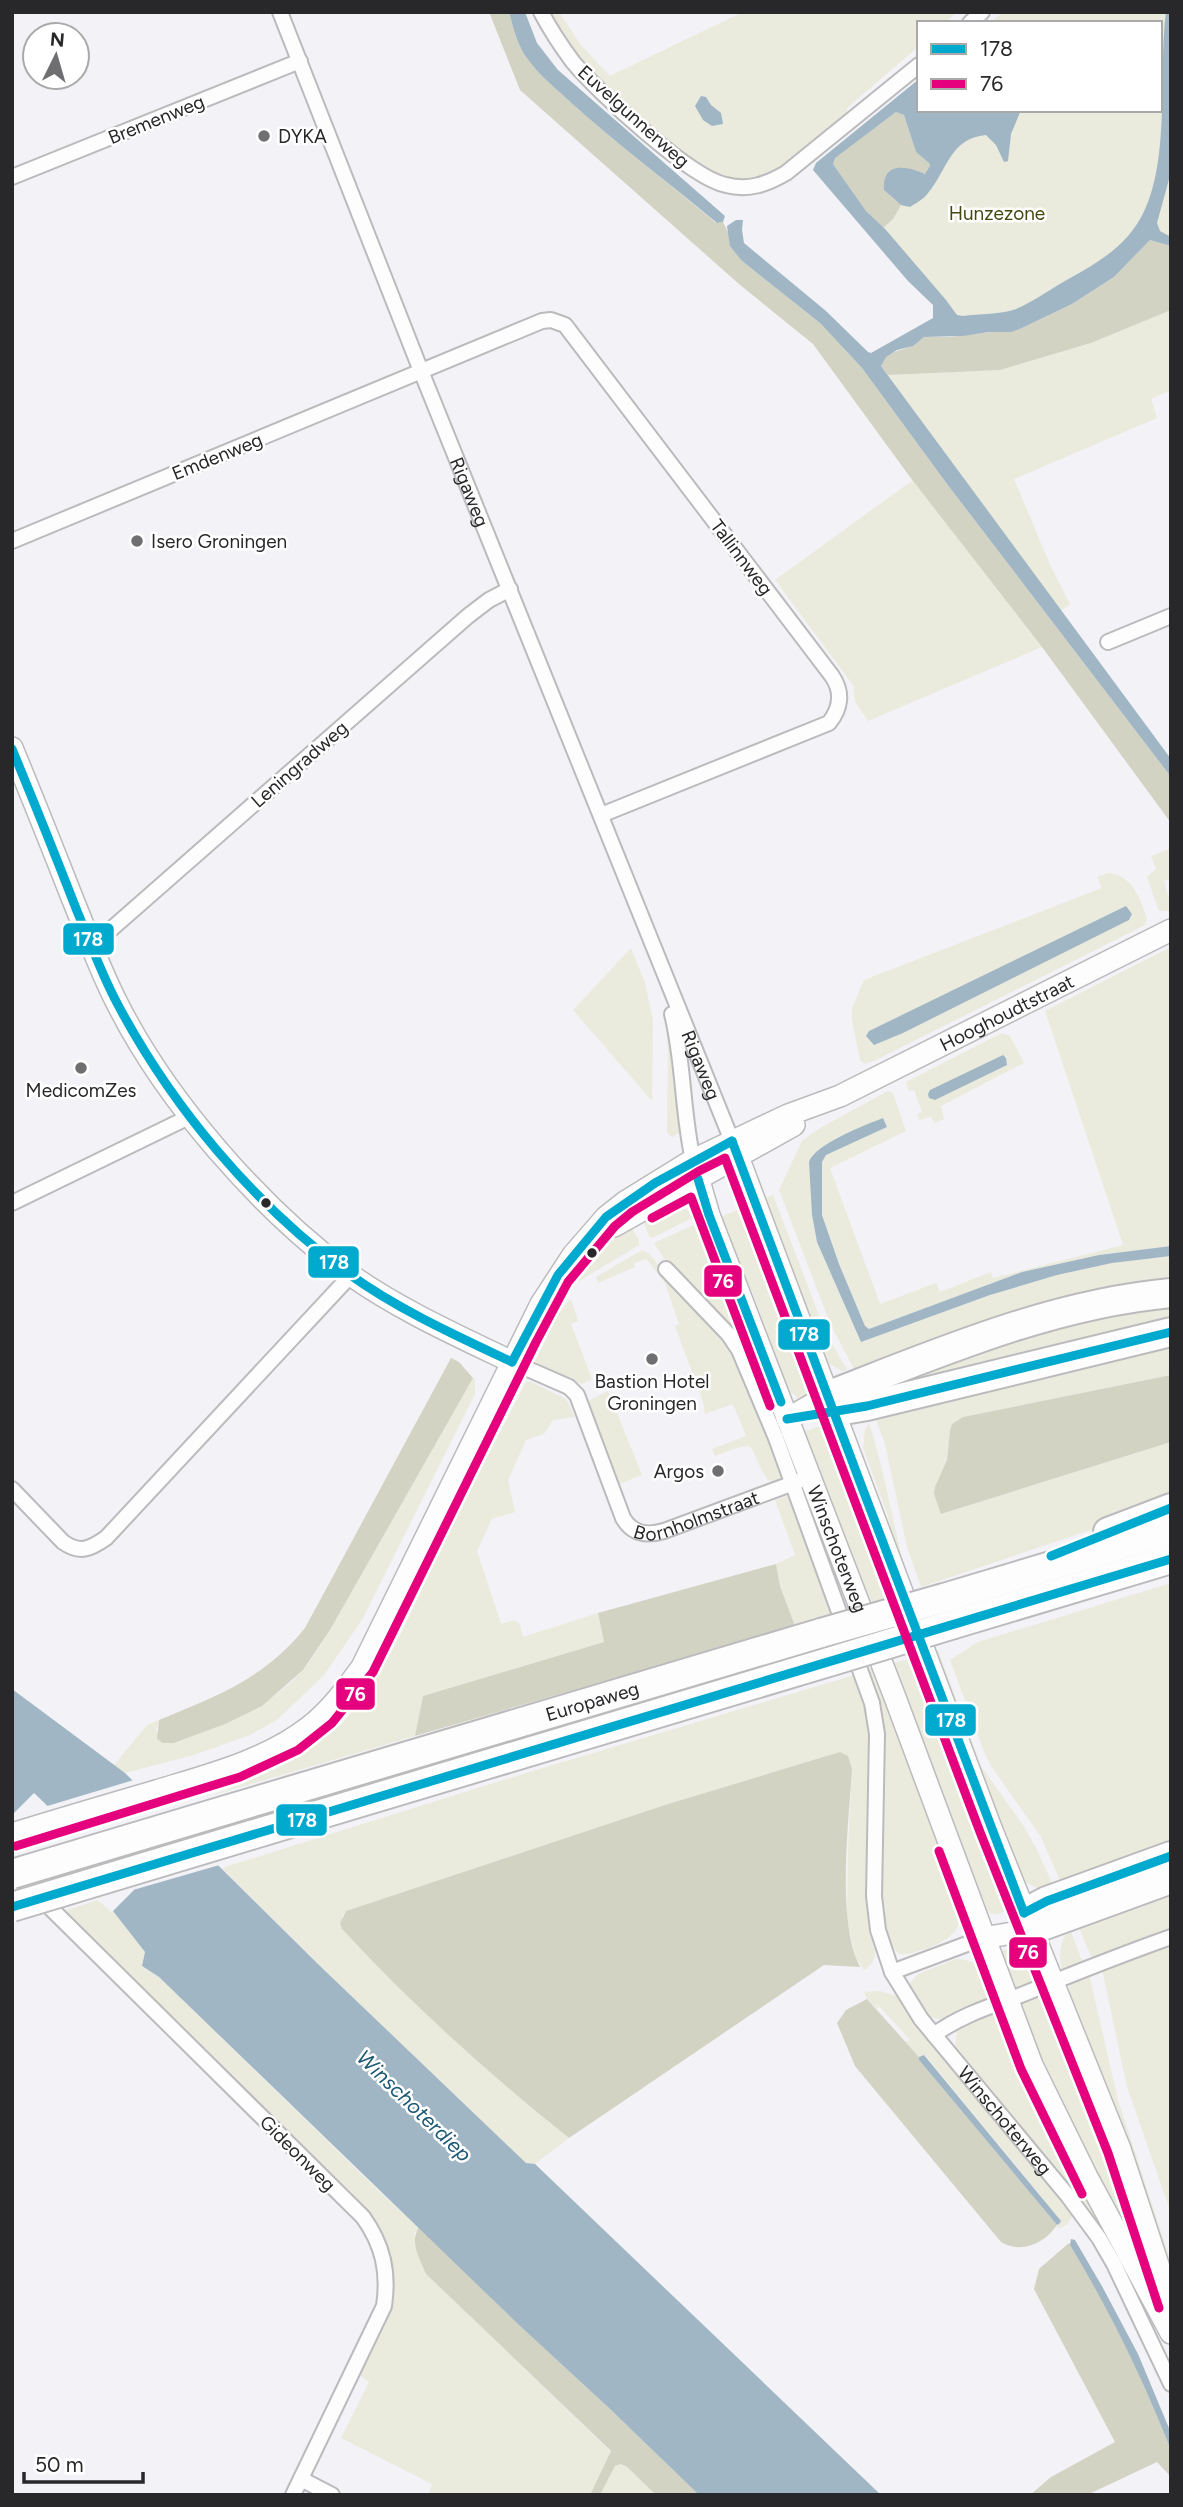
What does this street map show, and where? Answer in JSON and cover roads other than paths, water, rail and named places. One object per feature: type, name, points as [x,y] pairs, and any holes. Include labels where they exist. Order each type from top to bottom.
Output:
[{"type":"highway","points":[[829,1404],[1031,1321],[1132,1298],[1171,1293]]},
{"type":"highway","points":[[829,1404],[867,1406],[1171,1332]]},
{"type":"highway","points":[[987,1585],[1064,1550],[1171,1508]]},
{"type":"highway","name":"Europaweg","points":[[17,1885],[226,1810],[1171,1530]]},
{"type":"highway","name":"Europaweg","points":[[17,1885],[251,1835],[1171,1559]]},
{"type":"highway","points":[[1027,1921],[1047,1901],[1171,1856]]},
{"type":"highway","points":[[1027,1921],[1171,1879]]},
{"type":"street","name":"Rigaweg","points":[[280,12],[421,371],[735,1149]]},
{"type":"street","name":"Euvelgunnerweg","points":[[541,12],[573,62],[609,99],[670,152],[707,178],[723,185],[750,188],[786,173],[917,67]]},
{"type":"street","name":"Bremenweg","points":[[12,177],[300,61]]},
{"type":"street","name":"Tallinnweg","points":[[421,371],[542,321],[560,322],[570,328],[832,676],[838,688],[838,710],[829,723],[601,815]]},
{"type":"street","name":"Emdenweg","points":[[12,541],[421,371]]},
{"type":"street","name":"Leningradweg","points":[[92,946],[468,616],[489,600],[510,589]]},
{"type":"street","points":[[1108,642],[1171,616]]},
{"type":"street","points":[[12,748],[117,1003],[151,1060],[237,1173],[308,1241],[351,1275],[416,1316],[512,1362]]},
{"type":"street","name":"Hooghoudtstraat","points":[[696,1170],[1171,930]]},
{"type":"street","name":"Rigaweg","points":[[662,972],[679,1042],[687,1132],[696,1170]]},
{"type":"street","points":[[12,1203],[191,1116]]},
{"type":"street","points":[[735,1149],[829,1404],[1027,1921],[1120,2149],[1171,2304]]},
{"type":"street","points":[[12,1834],[194,1780],[258,1756],[288,1742],[310,1727],[362,1667],[512,1362],[558,1275],[583,1245],[696,1170]]},
{"type":"street","name":"Winschoterweg","points":[[696,1170],[709,1215],[787,1419],[801,1480],[876,1716],[874,1896],[878,1930],[892,1972],[911,2006],[1082,2214],[1114,2264],[1171,2384]]},
{"type":"street","name":"Winschoterweg","points":[[666,1269],[729,1335],[739,1350],[801,1480],[896,1700],[1032,2065],[1149,2297],[1171,2333]]},
{"type":"street","points":[[12,1489],[63,1542],[72,1548],[89,1550],[106,1538],[351,1275]]},
{"type":"street","name":"Bornholmstraat","points":[[512,1362],[569,1387],[577,1395],[623,1518],[636,1532],[650,1534],[664,1531],[801,1480]]},
{"type":"street","points":[[787,1419],[829,1404]]},
{"type":"street","name":"Gideonweg","points":[[17,1885],[363,2217],[377,2240],[387,2279],[384,2306],[293,2495]]},
{"type":"street","points":[[892,1972],[1027,1921]]},
{"type":"street","points":[[934,2035],[948,2024],[1171,1937]]},
{"type":"street","points":[[301,2479],[332,2495]]},
{"type":"water","points":[[509,12],[525,12],[537,43],[558,70],[725,216],[723,222],[717,223],[545,79],[523,52]]},
{"type":"water","points":[[1166,12],[1171,12],[1171,172],[1157,223],[1160,231],[1171,237],[1171,246],[1150,240],[1114,277],[1072,304],[1022,328],[1011,332],[924,337],[913,346],[897,350],[886,357],[881,366],[1171,759],[1171,777],[947,484],[862,368],[820,323],[742,261],[730,246],[727,226],[736,220],[743,220],[744,243],[826,311],[868,352],[871,353],[933,318],[933,305],[908,281],[813,170],[816,163],[917,81],[917,112],[1020,112],[1011,134],[1008,161],[1004,162],[996,145],[986,135],[974,137],[957,149],[924,197],[910,207],[901,205],[884,190],[887,174],[891,170],[904,168],[925,174],[930,166],[916,152],[904,115],[896,112],[835,158],[833,164],[866,211],[886,230],[957,315],[997,313],[1023,306],[1109,254],[1128,236],[1143,214],[1158,160]]},
{"type":"water","points":[[701,96],[706,97],[721,113],[723,124],[712,126],[703,120],[695,106]]},
{"type":"water","points":[[1126,906],[1132,914],[1129,920],[903,1033],[874,1045],[866,1036],[869,1031]]},
{"type":"water","points":[[1003,1055],[1007,1065],[935,1100],[929,1098],[930,1090]]},
{"type":"water","points":[[883,1118],[887,1127],[826,1155],[822,1162],[822,1215],[839,1264],[865,1326],[869,1329],[1022,1272],[1099,1255],[1171,1246],[1171,1256],[1112,1263],[1057,1275],[990,1295],[861,1342],[817,1242],[812,1215],[809,1162],[813,1155],[830,1142]]},
{"type":"water","name":"Winschoterdiep","points":[[12,1689],[125,1773],[320,1966],[526,2163],[535,2164],[881,2495],[699,2495],[159,1977],[142,1966],[145,1952],[113,1911],[133,1888],[34,1793],[12,1815]]},
{"type":"water","points":[[924,2055],[1061,2221],[1059,2224],[1057,2225],[919,2060],[919,2057]]},
{"type":"water","points":[[1071,2239],[1075,2240],[1103,2288],[1138,2354],[1171,2433],[1171,2450],[1125,2346],[1070,2245]]},
{"type":"place","name":"DYKA","points":[[264,136]]},
{"type":"place","name":"Isero Groningen","points":[[137,541]]},
{"type":"place","name":"MedicomZes","points":[[81,1068]]},
{"type":"place","name":"Bastion Hotel Groningen","points":[[652,1359]]},
{"type":"place","name":"Argos","points":[[718,1471]]},
{"type":"park label","name":"Hunzezone","points":[[997,213]]}]
